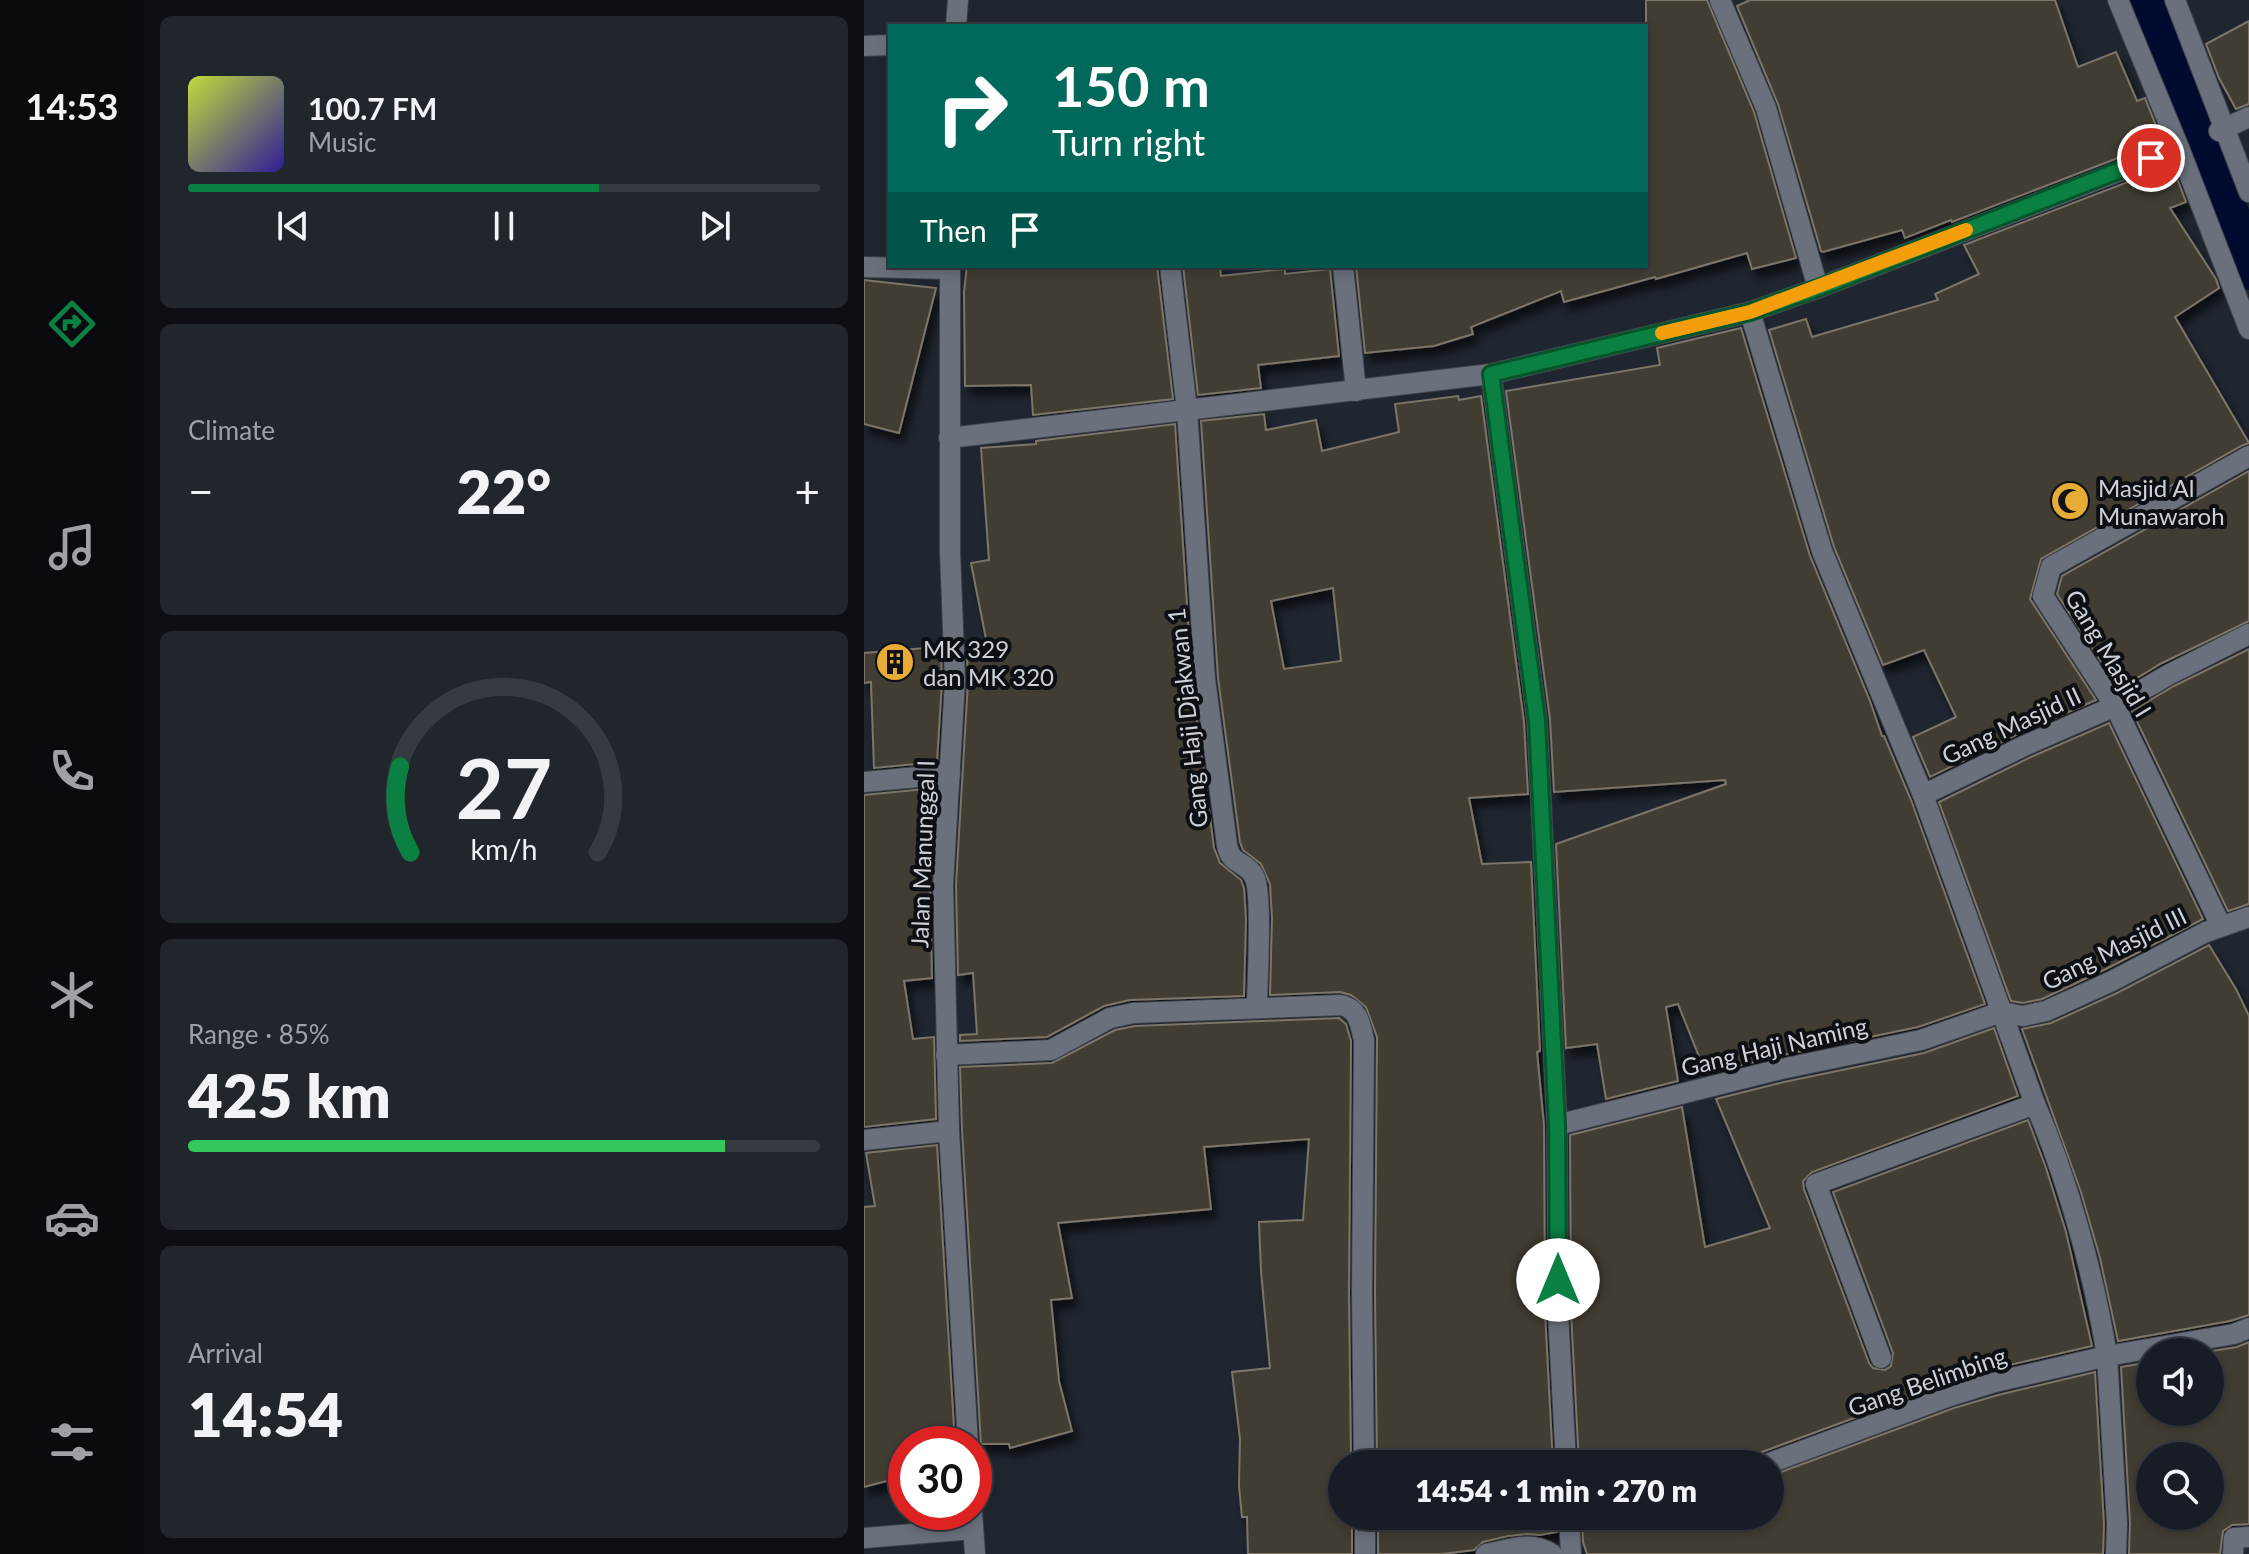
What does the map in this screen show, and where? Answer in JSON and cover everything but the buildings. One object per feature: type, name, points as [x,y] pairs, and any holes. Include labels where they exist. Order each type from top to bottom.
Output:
[{"type":"street","points":[[956,24],[958,0]]},
{"type":"street","points":[[1720,0],[1766,108],[1818,288]]},
{"type":"street","points":[[2118,0],[2249,329]]},
{"type":"street","points":[[2175,0],[2222,130],[2249,192]]},
{"type":"street","points":[[864,46],[888,45]]},
{"type":"street","points":[[2222,130],[2249,117]]},
{"type":"street","points":[[949,438],[1491,374],[1750,312],[2179,148]]},
{"type":"street","points":[[864,267],[888,267]]},
{"type":"street","name":"Jalan Manunggal I","points":[[950,268],[950,551],[955,681],[943,885],[949,1131],[967,1426]]},
{"type":"street","name":"Gang Haji Djakwan 1","points":[[1170,268],[1187,410],[1205,679],[1228,855],[1254,876],[1258,895],[1257,1007]]},
{"type":"street","points":[[1343,268],[1356,391]]},
{"type":"street","points":[[1750,312],[1822,551],[1923,795],[2050,1139],[2083,1245],[2107,1356],[2116,1554]]},
{"type":"street","points":[[1491,374],[1537,721],[1557,1125],[1558,1312],[1565,1450]]},
{"type":"street","name":"Gang Masjid I","points":[[2221,926],[2115,706],[2043,596],[2051,567],[2249,456]]},
{"type":"street","name":"Gang Masjid II","points":[[1923,795],[2115,706],[2249,634]]},
{"type":"street","points":[[864,782],[950,774]]},
{"type":"street","name":"Gang Masjid III","points":[[2001,1012],[2023,1016],[2046,1011],[2112,981],[2170,949],[2249,917]]},
{"type":"street","points":[[946,1055],[1051,1050],[1110,1018],[1124,1014],[1341,1005],[1353,1010],[1360,1020],[1364,1040],[1364,1450]]},
{"type":"street","name":"Gang Haji Naming","points":[[1557,1125],[1781,1069],[1921,1040],[2001,1012]]},
{"type":"street","points":[[1881,1358],[1816,1184],[2035,1104]]},
{"type":"street","points":[[864,1140],[949,1131]]},
{"type":"street","name":"Gang Belimbing","points":[[1784,1458],[1995,1382],[2107,1356],[2234,1334],[2249,1328]]},
{"type":"street","points":[[864,1538],[912,1530]]},
{"type":"street","points":[[974,1530],[975,1554]]},
{"type":"street","points":[[1365,1530],[1365,1554]]},
{"type":"street","points":[[1570,1530],[1571,1554]]},
{"type":"street","points":[[2233,1554],[2234,1538],[2249,1537]]},
{"type":"street","points":[[1486,1554],[1536,1546],[1552,1554]]},
{"type":"waterway","points":[[2148,0],[2249,269]]},
{"type":"slow traffic","points":[[1662,333],[1750,312],[1966,230]]},
{"type":"place","name":"Masjid Al Munawaroh","points":[[2070,501]]},
{"type":"place","name":"MK 329 dan MK 320","points":[[895,662]]},
{"type":"route","points":[[1558,1280],[1557,1125],[1537,721],[1491,374],[1750,312],[2151,158]]}]
